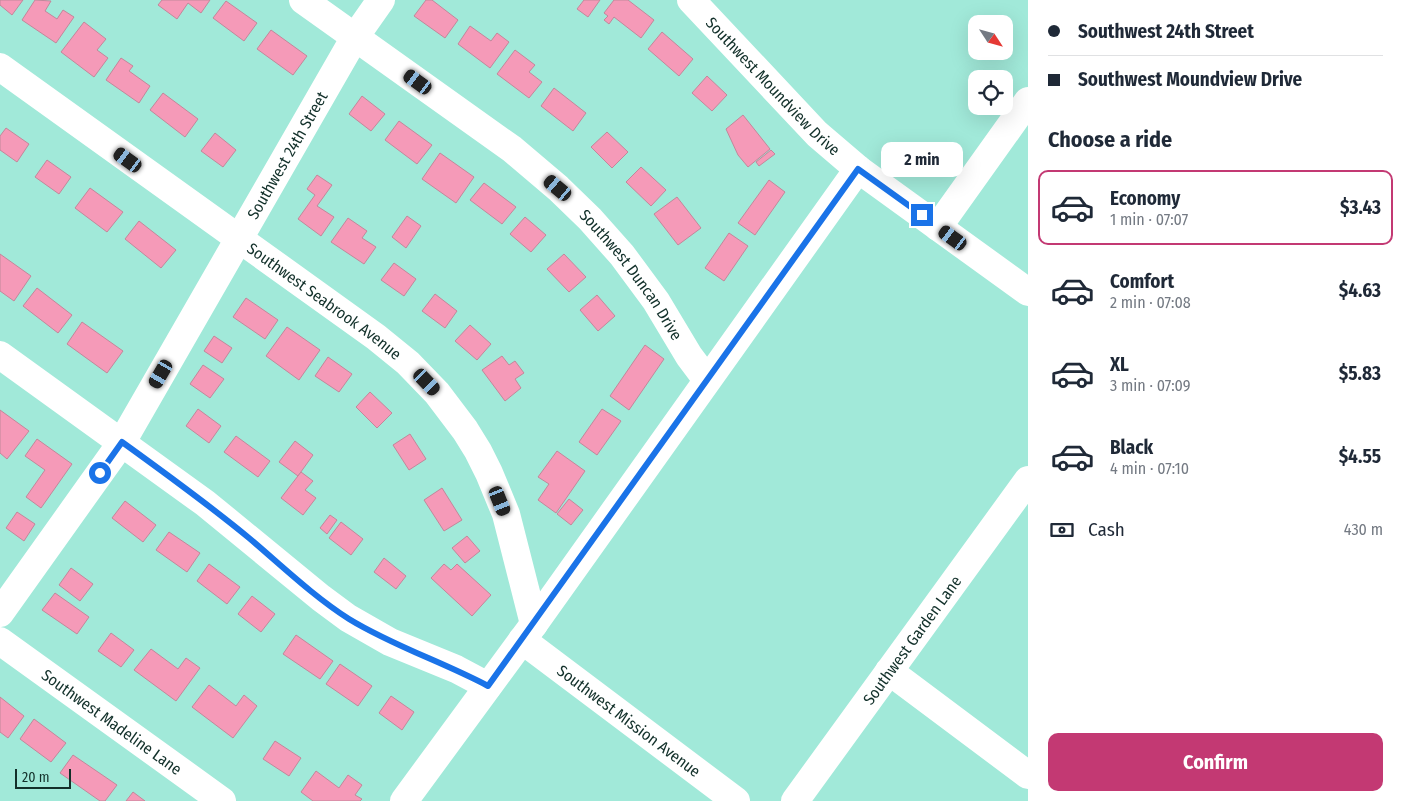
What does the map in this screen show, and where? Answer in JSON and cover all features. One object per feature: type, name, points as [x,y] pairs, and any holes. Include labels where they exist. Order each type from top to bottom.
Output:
[{"type":"street","name":"Southwest Duncan Drive","points":[[303,0],[512,149],[558,188],[590,219],[622,255],[656,301],[689,356],[707,380]]},
{"type":"street","name":"Southwest 24th Street","points":[[0,613],[122,442],[355,37],[381,0]]},
{"type":"street","name":"Southwest Moundview Drive","points":[[691,0],[817,134],[858,169],[1028,292]]},
{"type":"street","name":"Southwest Seabrook Avenue","points":[[0,68],[382,342],[408,363],[437,392],[478,451],[506,514],[528,632]]},
{"type":"street","points":[[938,227],[1028,101]]},
{"type":"street","points":[[404,801],[528,632],[858,169]]},
{"type":"street","points":[[0,355],[206,502],[321,598],[348,618],[390,642],[456,669],[488,686]]},
{"type":"street","name":"Southwest Garden Lane","points":[[795,801],[1028,480]]},
{"type":"street","name":"Southwest Mission Avenue","points":[[528,632],[736,801]]},
{"type":"street","name":"Southwest Madeline Lane","points":[[0,641],[222,801]]},
{"type":"street","points":[[889,671],[1028,775]]},
{"type":"building","points":[[0,0],[23,0],[12,15],[0,5]]},
{"type":"building","points":[[35,0],[51,1],[45,11],[57,19],[63,10],[74,17],[56,43],[22,20]]},
{"type":"building","points":[[162,0],[210,0],[201,13],[188,3],[177,19],[158,5]]},
{"type":"building","points":[[426,0],[432,0],[458,20],[445,38],[414,16]]},
{"type":"building","points":[[584,0],[600,0],[588,17],[577,9]]},
{"type":"building","points":[[614,0],[628,0],[654,20],[641,38],[614,17],[609,24],[604,20],[608,16],[604,13]]},
{"type":"building","points":[[226,1],[257,23],[244,41],[213,18]]},
{"type":"building","points":[[84,22],[106,39],[97,50],[108,58],[94,77],[61,52]]},
{"type":"building","points":[[470,26],[491,41],[497,33],[509,42],[490,68],[458,44]]},
{"type":"building","points":[[271,30],[307,56],[293,75],[257,49]]},
{"type":"building","points":[[662,32],[693,59],[679,76],[648,49]]},
{"type":"building","points":[[515,50],[535,65],[529,72],[542,82],[529,98],[497,74]]},
{"type":"building","points":[[121,58],[133,66],[129,71],[150,86],[139,103],[106,80]]},
{"type":"building","points":[[707,76],[727,95],[712,111],[692,93]]},
{"type":"building","points":[[554,88],[586,113],[573,131],[541,106]]},
{"type":"building","points":[[163,93],[198,119],[185,137],[150,110]]},
{"type":"building","points":[[362,96],[385,114],[371,131],[349,114]]},
{"type":"building","points":[[743,115],[770,149],[748,167],[738,155],[726,129]]},
{"type":"building","points":[[399,121],[432,145],[417,164],[385,140]]},
{"type":"building","points":[[6,128],[29,144],[17,162],[0,150],[0,136]]},
{"type":"building","points":[[607,132],[628,152],[612,168],[591,147]]},
{"type":"building","points":[[215,133],[236,150],[223,167],[201,151]]},
{"type":"building","points":[[771,150],[775,154],[759,166],[756,162]]},
{"type":"building","points":[[440,153],[474,177],[456,203],[422,179]]},
{"type":"building","points":[[47,160],[71,177],[59,194],[35,177]]},
{"type":"building","points":[[641,167],[666,190],[651,206],[626,182]]},
{"type":"building","points":[[317,175],[332,185],[317,206],[334,217],[321,236],[298,219],[315,195],[307,189]]},
{"type":"building","points":[[769,180],[785,192],[755,235],[738,223]]},
{"type":"building","points":[[484,183],[516,207],[502,224],[470,200]]},
{"type":"building","points":[[90,188],[123,212],[107,232],[75,208]]},
{"type":"building","points":[[677,197],[701,228],[678,245],[654,214]]},
{"type":"building","points":[[407,216],[421,226],[406,248],[392,237]]},
{"type":"building","points":[[525,217],[546,235],[531,252],[510,234]]},
{"type":"building","points":[[348,218],[367,231],[362,238],[376,247],[364,264],[331,242]]},
{"type":"building","points":[[139,221],[176,250],[161,268],[125,239]]},
{"type":"building","points":[[729,233],[748,246],[724,281],[705,268]]},
{"type":"building","points":[[0,254],[31,276],[14,301],[0,291]]},
{"type":"building","points":[[564,254],[586,277],[569,292],[547,269]]},
{"type":"building","points":[[394,263],[416,279],[404,296],[381,280]]},
{"type":"building","points":[[37,288],[72,315],[58,333],[23,306]]},
{"type":"building","points":[[435,294],[457,311],[445,328],[422,311]]},
{"type":"building","points":[[597,295],[615,316],[598,331],[580,310]]},
{"type":"building","points":[[246,298],[278,320],[265,339],[233,317]]},
{"type":"building","points":[[82,322],[123,351],[107,373],[67,344]]},
{"type":"building","points":[[470,325],[491,344],[477,360],[455,341]]},
{"type":"building","points":[[287,327],[320,350],[299,380],[266,356]]},
{"type":"building","points":[[214,336],[232,348],[222,363],[204,351]]},
{"type":"building","points":[[645,345],[664,359],[629,410],[610,396]]},
{"type":"building","points":[[502,356],[509,365],[515,361],[524,373],[515,379],[521,388],[505,401],[482,370]]},
{"type":"building","points":[[328,357],[352,374],[339,392],[315,376]]},
{"type":"building","points":[[203,365],[224,379],[210,398],[190,384]]},
{"type":"building","points":[[370,392],[392,413],[377,428],[356,407]]},
{"type":"building","points":[[198,409],[221,426],[209,443],[186,426]]},
{"type":"building","points":[[602,409],[621,421],[597,455],[579,442]]},
{"type":"building","points":[[0,410],[29,431],[7,459],[0,453]]},
{"type":"building","points":[[410,434],[426,459],[409,470],[393,445]]},
{"type":"building","points":[[236,436],[270,461],[258,477],[224,452]]},
{"type":"building","points":[[37,439],[72,464],[41,508],[26,497],[45,470],[25,456]]},
{"type":"building","points":[[295,441],[313,455],[298,476],[279,462]]},
{"type":"building","points":[[557,451],[585,471],[556,513],[538,500],[549,484],[538,477]]},
{"type":"building","points":[[301,472],[313,481],[305,490],[316,498],[303,515],[281,498]]},
{"type":"building","points":[[442,488],[462,520],[444,531],[424,500]]},
{"type":"building","points":[[569,499],[583,510],[571,525],[557,514]]},
{"type":"building","points":[[125,501],[156,525],[143,542],[112,518]]},
{"type":"building","points":[[17,512],[35,524],[24,541],[6,528]]},
{"type":"building","points":[[330,515],[337,520],[327,534],[320,528]]},
{"type":"building","points":[[341,522],[363,539],[351,555],[329,538]]},
{"type":"building","points":[[169,532],[200,553],[187,572],[156,550]]},
{"type":"building","points":[[467,536],[480,551],[465,563],[452,548]]},
{"type":"building","points":[[384,558],[406,576],[396,589],[374,572]]},
{"type":"building","points":[[209,564],[240,587],[227,604],[197,581]]},
{"type":"building","points":[[444,564],[451,570],[457,564],[491,595],[472,616],[431,578]]},
{"type":"building","points":[[71,568],[93,584],[80,601],[59,585]]},
{"type":"building","points":[[55,593],[89,617],[77,634],[42,610]]},
{"type":"building","points":[[252,596],[275,614],[261,632],[238,614]]},
{"type":"building","points":[[111,633],[134,650],[121,667],[98,651]]},
{"type":"building","points":[[296,635],[333,661],[320,679],[283,654]]},
{"type":"building","points":[[151,649],[178,669],[186,658],[200,668],[176,701],[134,670]]},
{"type":"building","points":[[340,664],[372,686],[358,706],[326,684]]},
{"type":"building","points":[[209,685],[236,706],[244,695],[257,706],[233,738],[192,707]]},
{"type":"building","points":[[391,696],[414,712],[402,730],[379,713]]},
{"type":"building","points":[[0,697],[24,716],[8,738],[0,732]]},
{"type":"building","points":[[34,719],[66,743],[51,762],[20,739]]},
{"type":"building","points":[[275,741],[301,758],[289,776],[263,759]]},
{"type":"building","points":[[73,755],[117,785],[105,801],[100,801],[60,773]]},
{"type":"building","points":[[316,771],[339,788],[348,775],[362,785],[355,795],[362,799],[360,801],[313,801],[301,792]]},
{"type":"building","points":[[133,792],[145,801],[126,801]]},
{"type":"route","points":[[100,473],[122,442],[206,502],[321,598],[348,618],[390,642],[456,669],[488,686],[858,169],[922,215]]}]
